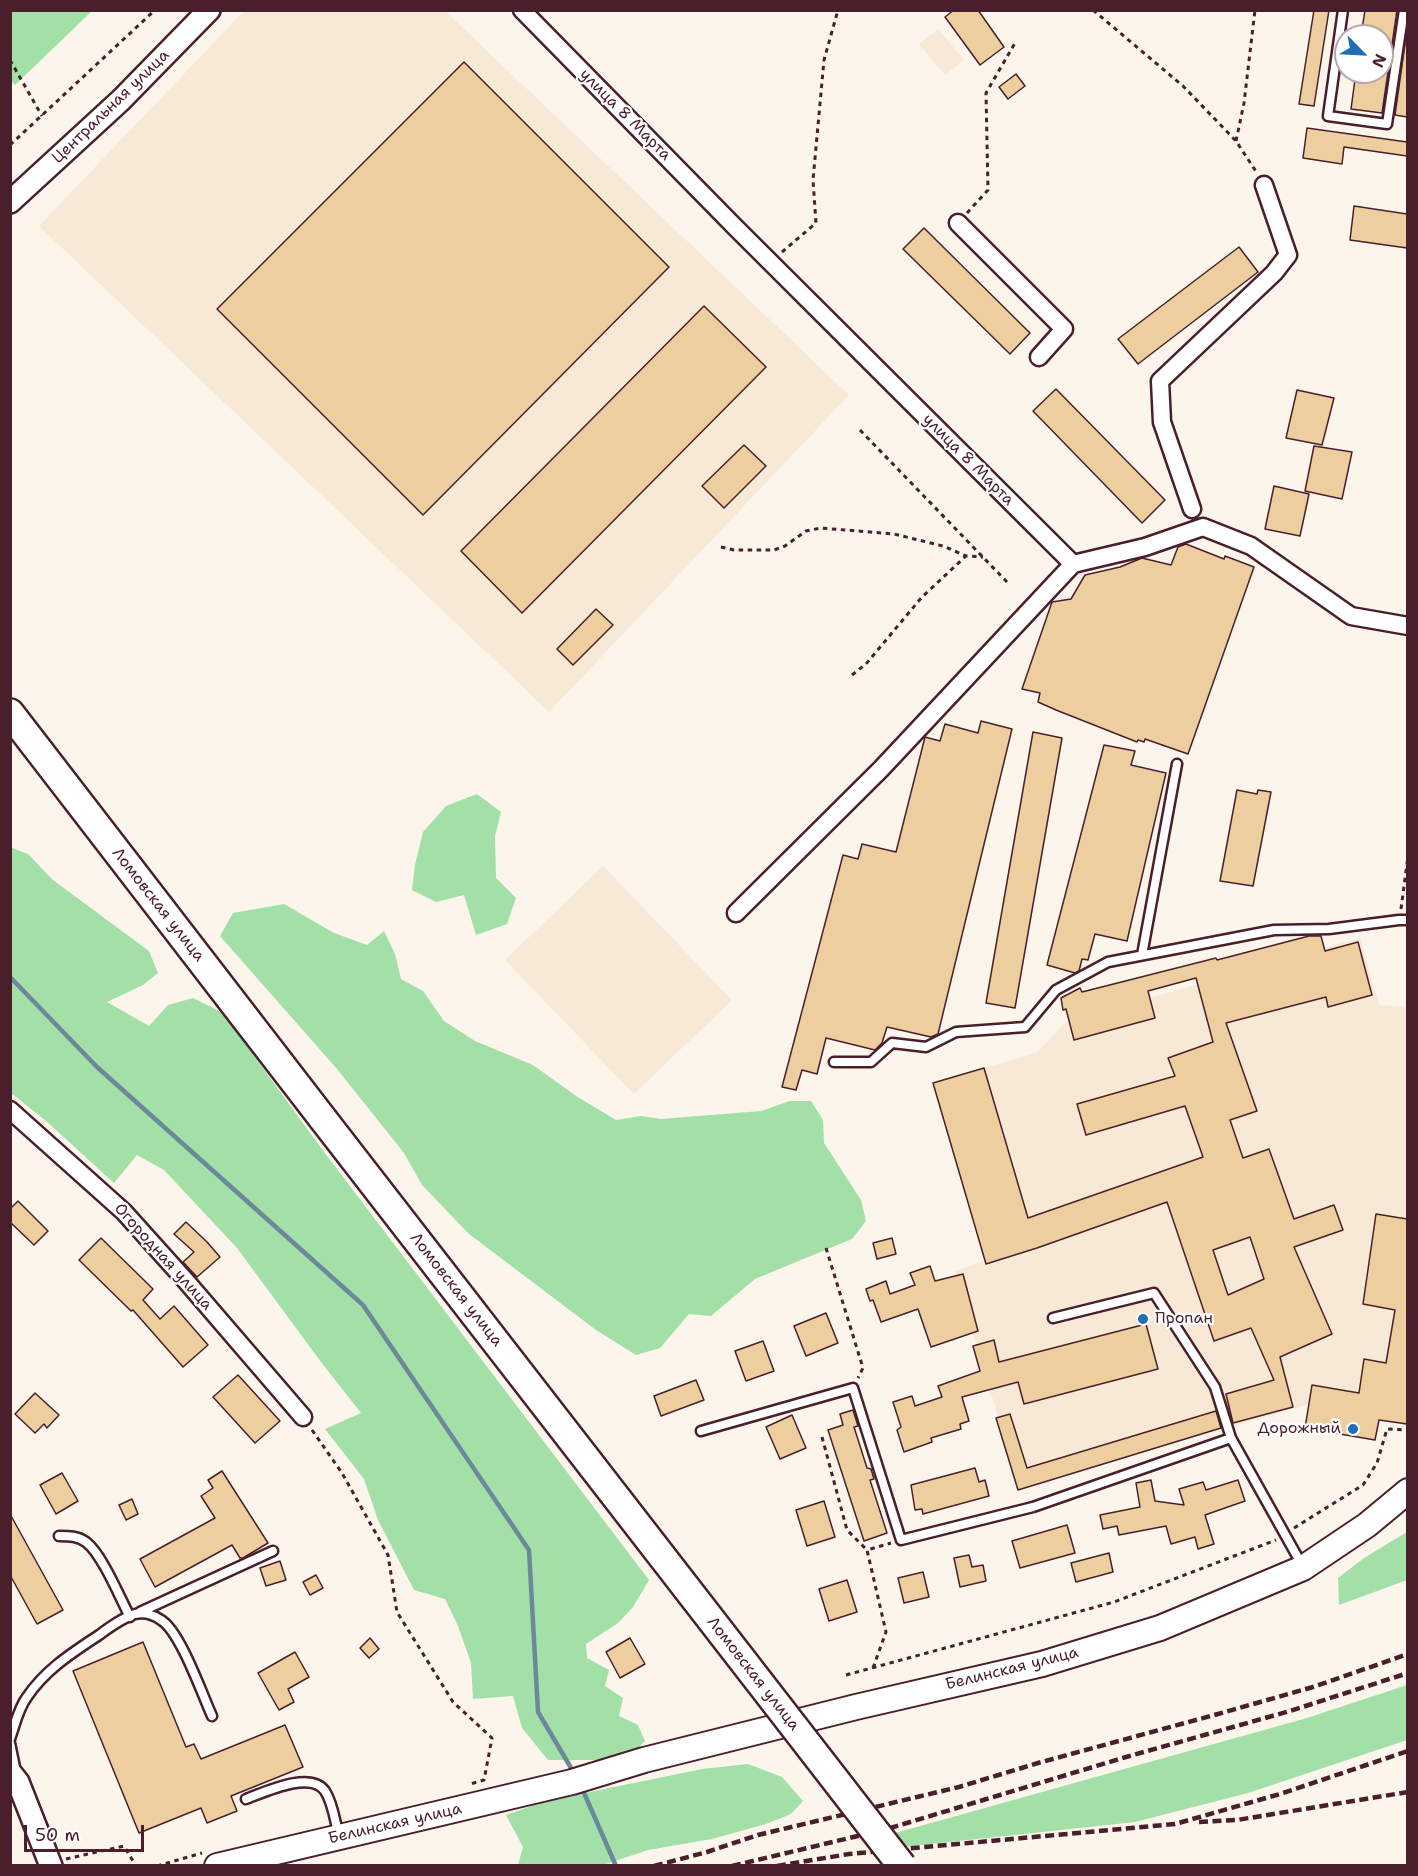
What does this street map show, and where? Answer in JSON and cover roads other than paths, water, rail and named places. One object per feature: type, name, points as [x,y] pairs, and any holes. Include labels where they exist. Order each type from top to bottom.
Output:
[{"type":"main road","name":"Ломовская улица","points":[[10,713],[902,1866]]},
{"type":"main road","name":"Белинская улица","points":[[213,1858],[340,1836],[580,1780],[678,1752],[1052,1660],[1160,1628],[1303,1568],[1367,1525],[1407,1491]]},
{"type":"street","name":"Центральная улица","points":[[10,202],[121,100],[209,10]]},
{"type":"street","name":"улица 8 Марта","points":[[522,10],[770,262],[1073,564]]},
{"type":"street","points":[[1192,509],[1162,422],[1160,381],[1274,273],[1288,255],[1264,185]]},
{"type":"street","points":[[958,223],[1064,329],[1040,357]]},
{"type":"street","points":[[736,913],[881,769],[1073,564],[1144,547],[1203,527],[1251,546],[1351,616],[1407,626]]},
{"type":"street","name":"Огородная улица","points":[[10,1110],[123,1212],[186,1281],[303,1417]]},
{"type":"street","points":[[14,1777],[51,1864]]},
{"type":"lane","points":[[1343,10],[1328,116],[1387,124],[1404,10]]},
{"type":"lane","points":[[1142,956],[1177,764]]},
{"type":"lane","points":[[834,1062],[871,1062],[892,1043],[926,1047],[956,1032],[1025,1026],[1056,990],[1108,962],[1274,930],[1329,928],[1403,920]]},
{"type":"lane","points":[[1053,1318],[1154,1293],[1215,1388],[1231,1438],[1303,1568]]},
{"type":"lane","points":[[701,1431],[853,1388],[901,1540],[1033,1508],[1231,1438]]},
{"type":"lane","points":[[59,1536],[73,1536],[87,1543],[133,1616]]},
{"type":"lane","points":[[14,1777],[10,1741],[16,1718],[25,1699],[42,1677],[60,1661],[117,1623],[273,1551]]},
{"type":"lane","points":[[133,1616],[148,1614],[162,1620],[174,1631],[212,1716]]},
{"type":"lane","points":[[246,1799],[294,1783],[317,1784],[327,1795],[340,1836]]},
{"type":"waterway","points":[[10,977],[97,1067],[363,1305],[529,1550],[538,1712],[574,1773]]},
{"type":"waterway","points":[[581,1786],[616,1866]]},
{"type":"railway","points":[[654,1866],[758,1835],[959,1787],[1313,1687],[1408,1654]]},
{"type":"railway","points":[[732,1866],[887,1829],[1126,1757],[1290,1711],[1408,1673]]},
{"type":"railway","points":[[777,1866],[849,1854],[1175,1824],[1280,1794],[1408,1751]]},
{"type":"railway","points":[[1199,1822],[1237,1820],[1408,1792]]},
{"type":"place","name":"Пропан","points":[[1143,1319]]},
{"type":"place","name":"Дорожный","points":[[1353,1429]]}]
